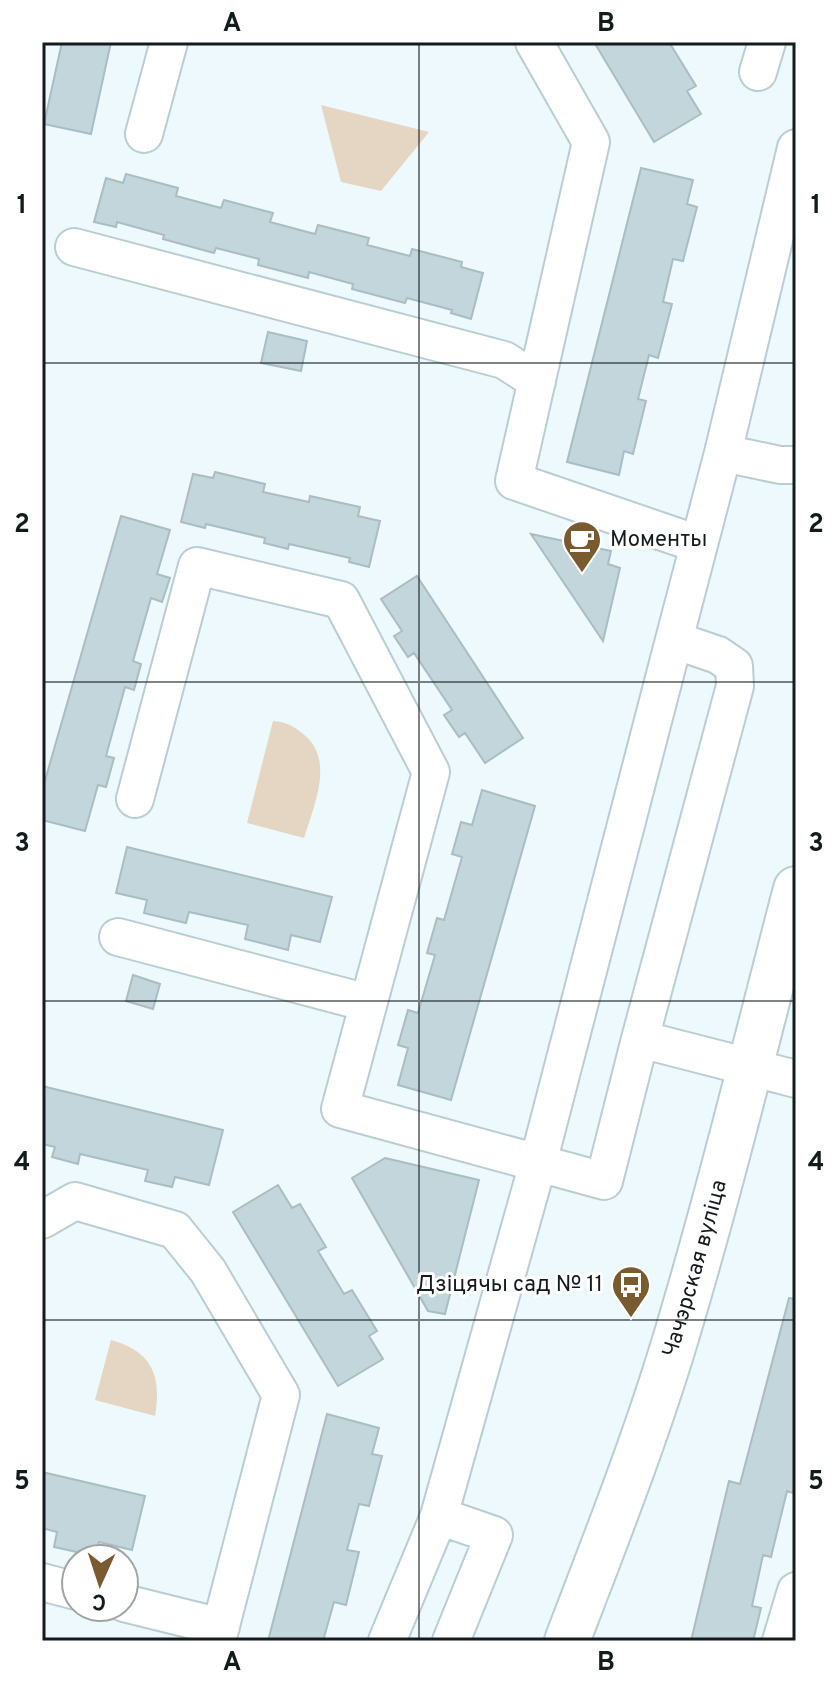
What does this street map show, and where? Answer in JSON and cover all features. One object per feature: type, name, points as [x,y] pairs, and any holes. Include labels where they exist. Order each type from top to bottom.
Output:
[{"type":"main road","name":"Чачэрская вуліца","points":[[567,1641],[629,1479],[677,1335],[732,1141],[796,889]]},
{"type":"lane","points":[[144,134],[169,42]]},
{"type":"lane","points":[[534,42],[591,142],[514,481],[698,544]]},
{"type":"lane","points":[[387,1641],[439,1516],[538,1163],[723,453],[796,148]]},
{"type":"lane","points":[[74,247],[504,360],[537,381]]},
{"type":"lane","points":[[723,453],[780,465],[796,465]]},
{"type":"lane","points":[[135,799],[197,566],[341,600],[431,772],[340,1109],[604,1181],[735,686],[734,666],[718,655],[674,640]]},
{"type":"lane","points":[[118,937],[368,1003]]},
{"type":"lane","points":[[640,1039],[796,1079]]},
{"type":"lane","points":[[42,1220],[75,1201],[175,1230],[208,1271],[281,1395],[219,1634],[140,1608]]},
{"type":"lane","points":[[439,1516],[494,1535],[451,1641]]},
{"type":"lane","points":[[781,1641],[796,1591]]},
{"type":"shaded area","points":[[321,105],[429,132],[381,191],[341,182]]},
{"type":"shaded area","points":[[273,721],[298,730],[312,743],[318,755],[320,782],[304,838],[247,823]]},
{"type":"shaded area","points":[[111,1340],[136,1351],[151,1367],[157,1389],[155,1416],[95,1400]]},
{"type":"building","points":[[62,42],[111,42],[91,134],[44,124]]},
{"type":"building","points":[[594,42],[669,42],[696,86],[687,91],[701,114],[654,142]]},
{"type":"building","points":[[641,168],[693,180],[687,204],[697,207],[683,261],[673,259],[663,302],[672,304],[658,358],[649,355],[638,399],[646,401],[633,454],[624,451],[619,475],[567,462]]},
{"type":"building","points":[[126,174],[178,188],[176,196],[221,208],[224,200],[273,213],[270,222],[315,234],[318,225],[369,238],[367,245],[410,256],[412,249],[462,262],[461,267],[483,273],[471,319],[451,313],[452,310],[407,298],[405,303],[352,289],[353,284],[309,272],[308,278],[258,265],[259,259],[216,248],[214,253],[117,222],[116,227],[94,222],[106,178],[123,183]]},
{"type":"building","points":[[268,332],[307,341],[301,371],[261,363]]},
{"type":"building","points":[[215,472],[265,484],[263,492],[309,502],[310,496],[360,507],[358,516],[380,521],[369,567],[349,562],[350,558],[289,544],[288,549],[264,543],[265,538],[206,524],[205,528],[181,522],[193,474],[213,478]]},
{"type":"building","points":[[121,516],[170,530],[157,574],[170,578],[162,602],[151,598],[133,661],[141,664],[134,690],[125,687],[106,756],[114,758],[106,787],[98,785],[85,831],[42,820],[42,791]]},
{"type":"building","points":[[531,534],[611,551],[608,564],[620,568],[603,641]]},
{"type":"building","points":[[417,576],[523,738],[485,763],[465,733],[459,737],[444,715],[452,710],[414,653],[408,657],[394,636],[402,631],[381,599]]},
{"type":"building","points":[[482,790],[535,806],[451,1100],[398,1085],[408,1048],[398,1045],[408,1010],[418,1013],[435,955],[427,953],[437,918],[444,920],[462,857],[452,854],[461,822],[472,825]]},
{"type":"building","points":[[127,847],[332,897],[320,942],[291,935],[288,950],[245,939],[248,925],[189,912],[186,923],[144,913],[147,900],[116,893]]},
{"type":"building","points":[[133,975],[160,984],[153,1009],[126,1001]]},
{"type":"building","points":[[42,1086],[223,1130],[209,1185],[175,1177],[172,1187],[145,1181],[148,1170],[80,1154],[78,1164],[52,1157],[55,1147],[42,1144]]},
{"type":"building","points":[[385,1158],[479,1180],[445,1314],[428,1311],[352,1178]]},
{"type":"building","points":[[278,1185],[292,1208],[300,1204],[326,1247],[318,1251],[344,1294],[352,1290],[377,1331],[369,1336],[383,1359],[338,1386],[233,1212]]},
{"type":"building","points":[[789,1298],[796,1299],[796,1481],[793,1493],[787,1491],[771,1557],[763,1555],[752,1606],[761,1608],[753,1641],[691,1641],[729,1481],[740,1484]]},
{"type":"building","points":[[327,1414],[379,1428],[372,1454],[382,1456],[369,1506],[359,1504],[347,1550],[359,1552],[346,1605],[334,1602],[323,1641],[268,1641]]},
{"type":"building","points":[[42,1472],[145,1496],[134,1543],[60,1543],[60,1548],[54,1547],[57,1532],[42,1528]]},
{"type":"place","name":"Моменты","points":[[582,574]]},
{"type":"place","name":"Дзіцячы сад № 11","points":[[631,1319]]}]
